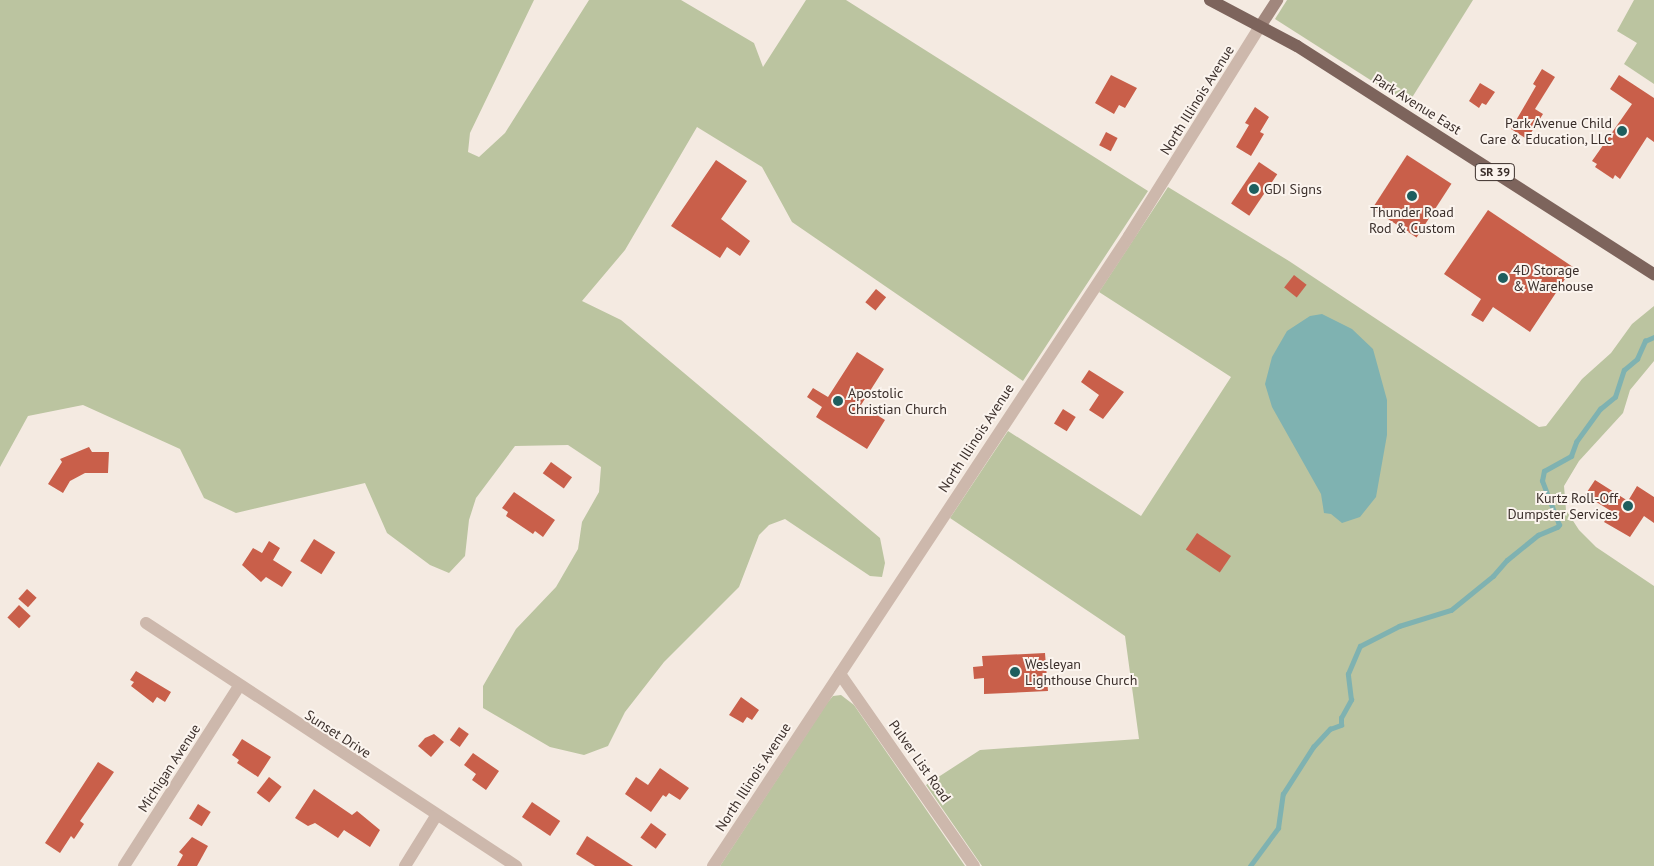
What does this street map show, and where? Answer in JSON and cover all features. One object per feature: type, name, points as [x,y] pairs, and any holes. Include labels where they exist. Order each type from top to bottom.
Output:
[{"type":"main road","name":"Park Avenue East","points":[[1210,0],[1261,25],[1654,274]]},
{"type":"main road","points":[[1261,25],[1277,0]]},
{"type":"street","name":"North Illinois Avenue","points":[[713,866],[1161,187],[1261,25]]},
{"type":"street","name":"Sunset Drive","points":[[146,623],[436,816],[516,866]]},
{"type":"street","name":"Pulver List Road","points":[[840,674],[974,866]]},
{"type":"street","name":"Michigan Avenue","points":[[124,866],[239,686]]},
{"type":"street","points":[[405,866],[436,816]]},
{"type":"green space","points":[[0,0],[534,0],[470,133],[468,152],[479,157],[505,133],[589,0],[681,0],[754,43],[763,67],[806,0],[846,0],[1148,191],[1023,381],[792,222],[762,167],[697,127],[625,250],[582,301],[621,320],[880,538],[885,563],[882,577],[870,576],[785,519],[769,525],[759,535],[739,587],[664,662],[625,712],[608,746],[584,755],[550,747],[483,708],[483,686],[516,629],[556,587],[578,549],[582,522],[599,492],[601,467],[568,445],[515,446],[476,498],[469,520],[465,556],[449,573],[430,565],[387,533],[365,483],[236,513],[204,498],[180,449],[83,405],[28,416],[0,467]]},
{"type":"green space","points":[[1287,0],[1473,0],[1408,104],[1275,19]]},
{"type":"green space","points":[[1634,0],[1654,0],[1654,84],[1624,64],[1637,43],[1617,31]]},
{"type":"green space","points":[[1168,187],[1289,261],[1539,427],[1546,426],[1582,379],[1611,353],[1632,324],[1654,306],[1654,361],[1630,390],[1623,413],[1579,461],[1564,486],[1566,510],[1579,530],[1596,547],[1654,586],[1654,866],[982,866],[926,785],[980,750],[1139,739],[1125,636],[950,518],[1008,431],[1141,516],[1231,377],[1099,292]]},
{"type":"green space","points":[[841,695],[854,705],[965,866],[720,866],[827,703],[833,696]]},
{"type":"water","points":[[1322,314],[1352,329],[1373,349],[1387,400],[1387,435],[1376,497],[1360,517],[1342,523],[1331,514],[1324,513],[1321,494],[1272,407],[1265,384],[1272,357],[1287,331],[1310,316]]},
{"type":"building","points":[[1542,69],[1555,77],[1535,109],[1543,114],[1527,139],[1511,129],[1536,86],[1533,84]]},
{"type":"building","points":[[1111,75],[1137,88],[1125,108],[1119,105],[1114,114],[1095,103]]},
{"type":"building","name":"Park Avenue Child Care & Education, LLC","points":[[1619,75],[1654,98],[1654,142],[1647,137],[1620,179],[1615,175],[1613,179],[1595,167],[1597,164],[1592,161],[1632,104],[1610,89]]},
{"type":"building","points":[[1480,83],[1495,92],[1486,105],[1482,103],[1479,108],[1469,101]]},
{"type":"building","points":[[1255,107],[1269,117],[1260,132],[1264,134],[1251,156],[1236,147],[1249,125],[1245,123]]},
{"type":"building","points":[[1106,132],[1118,138],[1111,151],[1099,145]]},
{"type":"building","name":"Thunder Road Rod & Custom","points":[[1407,155],[1451,184],[1417,238],[1372,209]]},
{"type":"building","points":[[716,160],[747,181],[721,219],[750,241],[740,256],[727,247],[720,258],[671,226]]},
{"type":"building","name":"GDI Signs","points":[[1259,162],[1277,174],[1249,216],[1231,203]]},
{"type":"building","points":[[1488,210],[1573,267],[1530,332],[1493,307],[1483,322],[1471,315],[1481,299],[1444,274]]},
{"type":"building","points":[[1294,275],[1307,285],[1297,297],[1284,288]]},
{"type":"building","points":[[876,289],[886,297],[875,310],[865,302]]},
{"type":"building","name":"Apostolic Christian Church","points":[[857,352],[884,369],[861,405],[885,420],[867,449],[816,417],[822,407],[807,397],[813,388],[828,397]]},
{"type":"building","points":[[1089,370],[1124,392],[1103,419],[1089,410],[1099,395],[1081,382]]},
{"type":"building","points":[[1063,409],[1076,417],[1067,431],[1054,423]]},
{"type":"building","points":[[89,447],[92,452],[109,452],[108,473],[85,473],[70,481],[63,493],[48,484],[62,462],[60,459]]},
{"type":"building","points":[[551,462],[572,477],[564,489],[543,473]]},
{"type":"building","name":"Kurtz Roll-Off Dumpster Services","points":[[1595,480],[1628,501],[1637,486],[1654,497],[1654,523],[1644,516],[1630,537],[1604,522],[1611,511],[1585,495]]},
{"type":"building","points":[[514,492],[555,520],[543,537],[535,531],[533,534],[506,516],[508,512],[502,508]]},
{"type":"building","points":[[1197,533],[1231,556],[1220,573],[1186,550]]},
{"type":"building","points":[[314,539],[335,552],[321,574],[300,561]]},
{"type":"building","points":[[269,541],[280,548],[273,560],[292,572],[282,587],[266,577],[261,582],[242,565],[253,548],[262,553]]},
{"type":"building","points":[[27,589],[37,598],[28,607],[18,599]]},
{"type":"building","points":[[19,605],[31,616],[19,628],[7,617]]},
{"type":"building","name":"Wesleyan Lighthouse Church","points":[[1045,653],[1048,691],[984,694],[984,678],[974,679],[973,667],[983,666],[982,656]]},
{"type":"building","points":[[136,671],[171,692],[165,702],[157,697],[153,703],[131,686],[134,682],[130,680]]},
{"type":"building","points":[[741,697],[759,710],[752,720],[747,717],[743,723],[729,715]]},
{"type":"building","points":[[459,727],[469,734],[460,747],[450,740]]},
{"type":"building","points":[[434,734],[444,742],[431,757],[418,746],[425,738]]},
{"type":"building","points":[[242,739],[271,757],[258,777],[237,763],[239,760],[232,755]]},
{"type":"building","points":[[473,753],[499,771],[486,790],[472,780],[476,774],[464,765]]},
{"type":"building","points":[[98,762],[114,772],[80,821],[84,824],[74,839],[71,836],[60,853],[45,843]]},
{"type":"building","points":[[660,768],[689,788],[680,800],[669,793],[666,797],[663,795],[651,812],[625,794],[636,777],[648,785]]},
{"type":"building","points":[[269,777],[282,787],[269,803],[257,793]]},
{"type":"building","points":[[314,789],[352,815],[357,811],[380,830],[370,847],[344,830],[338,838],[315,823],[308,826],[295,818]]},
{"type":"building","points":[[532,802],[560,821],[550,836],[522,817]]},
{"type":"building","points":[[198,804],[211,812],[202,826],[189,818]]},
{"type":"building","points":[[651,823],[666,834],[656,849],[640,838]]},
{"type":"building","points":[[587,836],[633,866],[595,866],[576,854]]},
{"type":"building","points":[[192,837],[208,846],[197,866],[177,866],[183,855],[179,852]]},
{"type":"waterway","points":[[1250,866],[1278,828],[1283,794],[1313,747],[1330,729],[1341,725],[1341,718],[1351,700],[1348,674],[1360,646],[1399,626],[1451,610],[1493,576],[1507,560],[1538,535],[1559,525],[1542,481],[1544,471],[1571,456],[1576,442],[1600,409],[1615,397],[1624,370],[1637,359],[1645,341],[1654,337]]},
{"type":"place","name":"Park Avenue Child Care & Education, LLC","points":[[1622,131]]},
{"type":"place","name":"GDI Signs","points":[[1254,189]]},
{"type":"place","name":"Thunder Road Rod & Custom","points":[[1412,196]]},
{"type":"place","name":"4D Storage & Warehouse","points":[[1503,278]]},
{"type":"place","name":"Apostolic Christian Church","points":[[838,401]]},
{"type":"place","name":"Kurtz Roll-Off Dumpster Services","points":[[1628,506]]},
{"type":"place","name":"Wesleyan Lighthouse Church","points":[[1015,672]]}]
